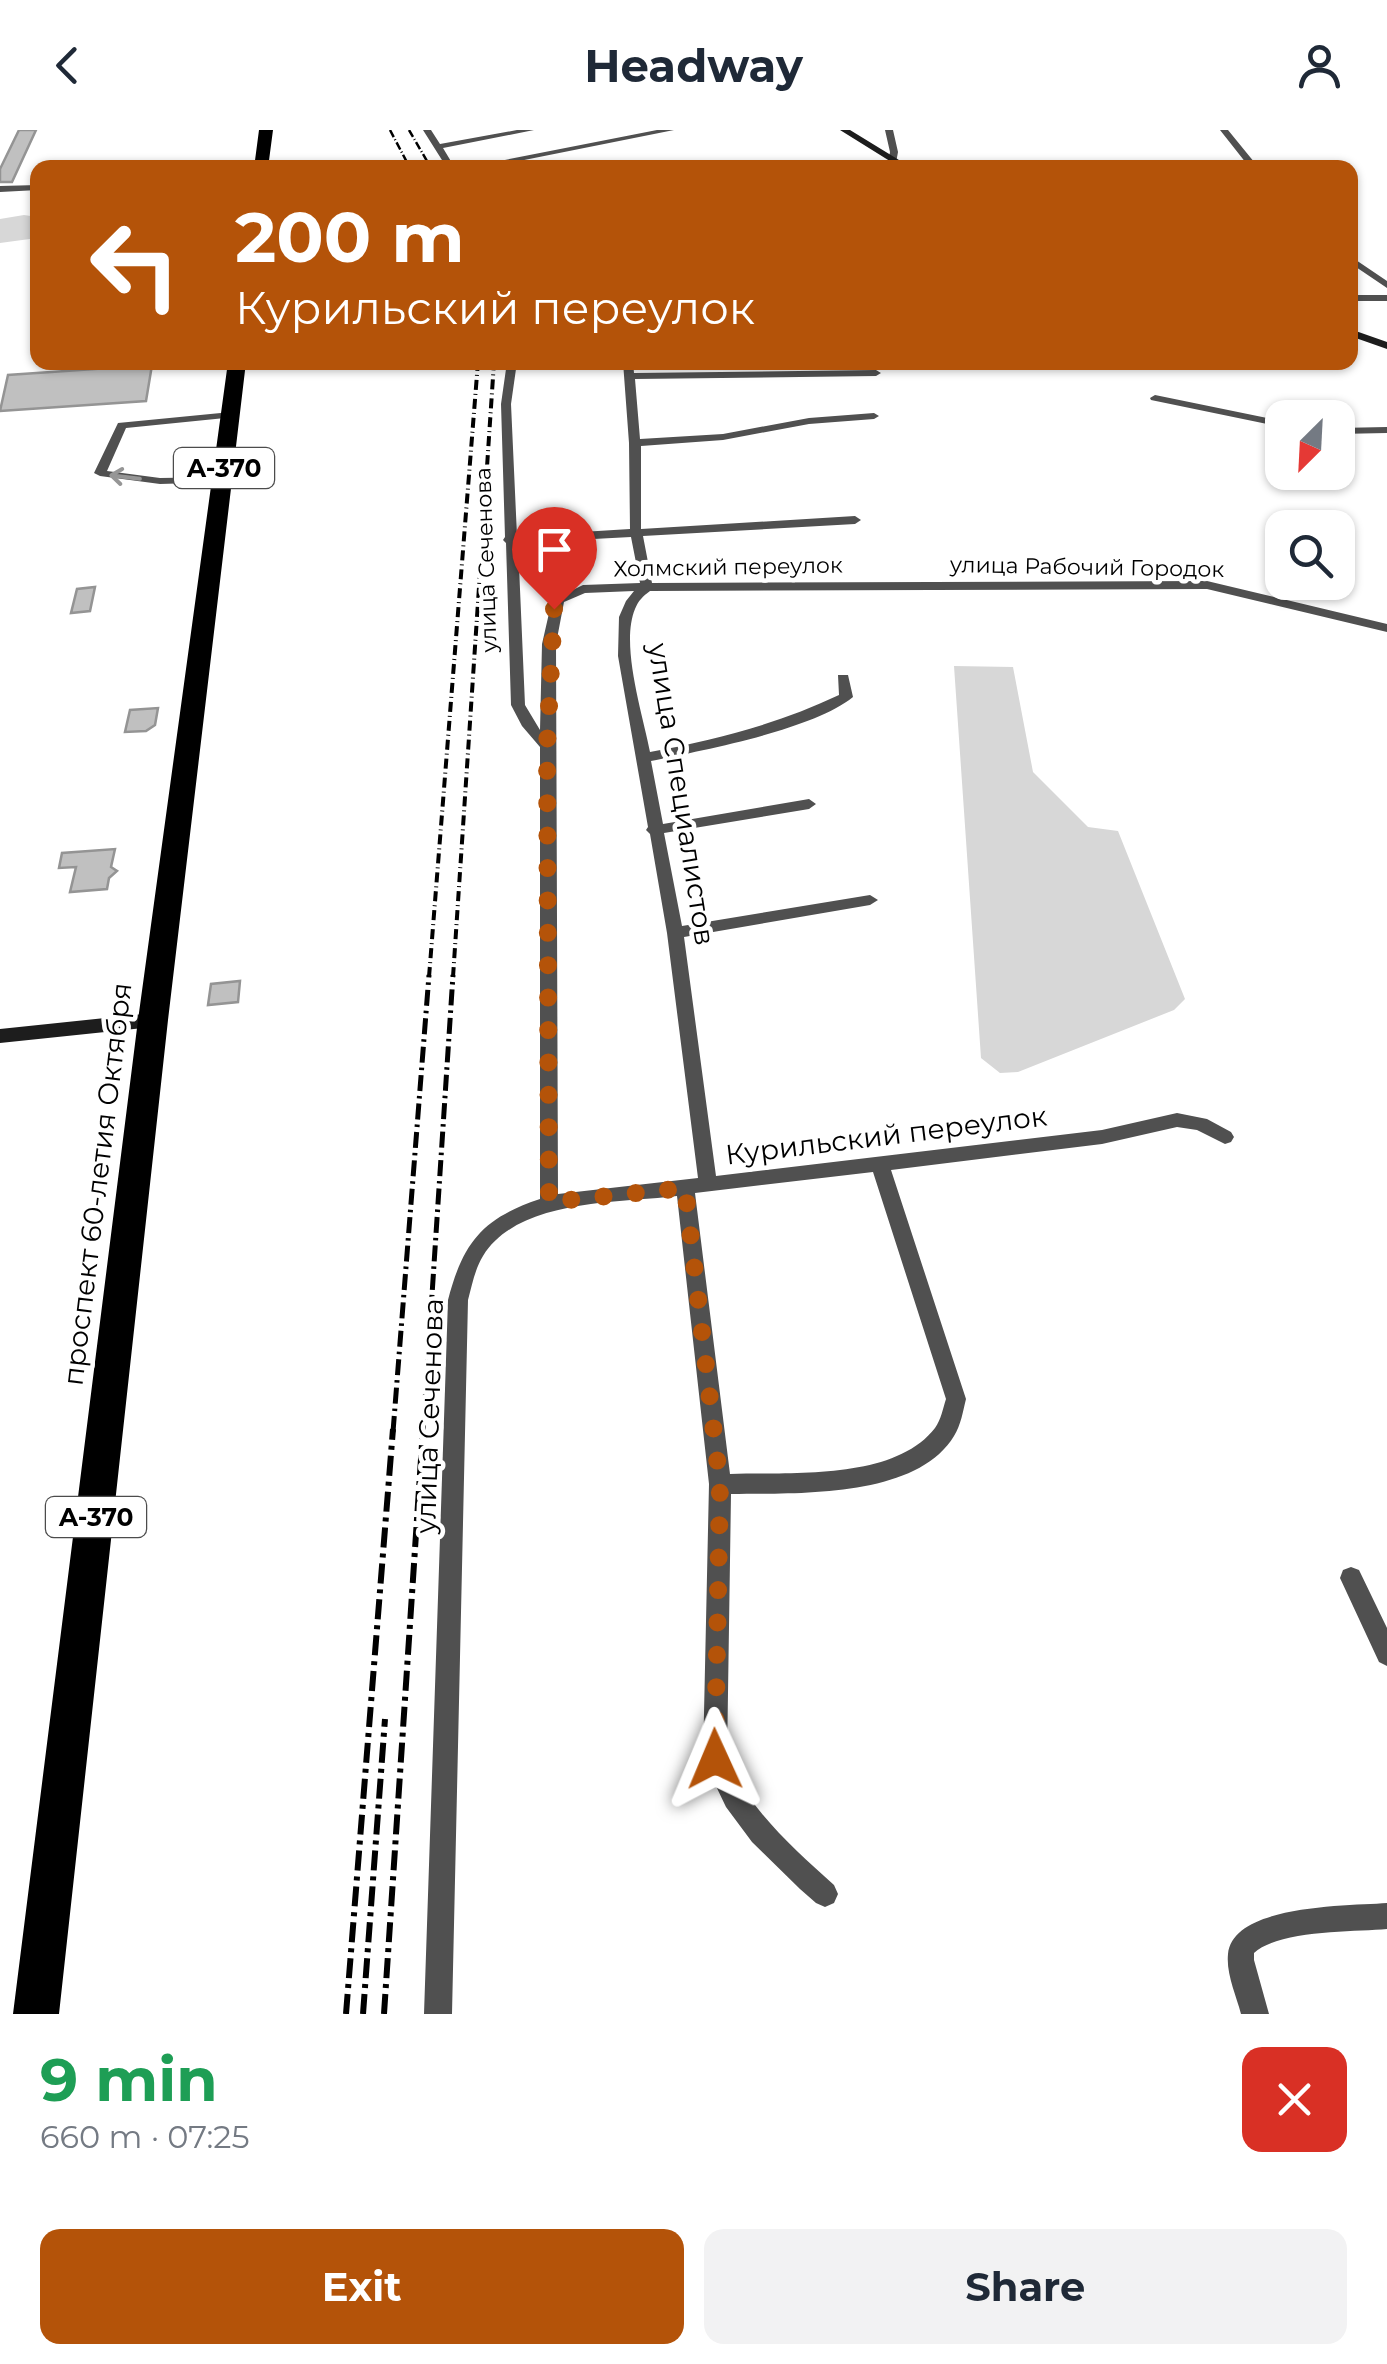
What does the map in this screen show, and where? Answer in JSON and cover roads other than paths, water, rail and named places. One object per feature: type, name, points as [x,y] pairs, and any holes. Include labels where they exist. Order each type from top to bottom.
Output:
[{"type":"highway","points":[[262,160],[266,130]]},
{"type":"highway","name":"проспект 60-летия Октября","points":[[36,2014],[152,1020],[236,370]]},
{"type":"main road","points":[[839,131],[881,160]]},
{"type":"main road","points":[[839,131],[893,160]]},
{"type":"main road","points":[[1358,327],[1387,337]]},
{"type":"main road","points":[[1358,335],[1387,346]]},
{"type":"main road","points":[[0,1036],[152,1020]]},
{"type":"street","points":[[427,130],[445,160]]},
{"type":"street","points":[[437,147],[530,130]]},
{"type":"street","points":[[511,160],[670,130]]},
{"type":"street","points":[[890,130],[892,160]]},
{"type":"street","points":[[1224,130],[1248,160]]},
{"type":"street","points":[[0,189],[30,187]]},
{"type":"street","points":[[1358,265],[1387,285]]},
{"type":"street","points":[[1358,298],[1387,298]]},
{"type":"street","name":"улица Сеченова","points":[[511,370],[506,404],[518,704],[526,723],[547,746]]},
{"type":"street","points":[[628,370],[636,443],[636,532],[646,587]]},
{"type":"street","points":[[690,370],[876,373]]},
{"type":"street","points":[[1155,398],[1265,421]]},
{"type":"street","points":[[223,480],[160,481],[100,474],[122,425],[231,415]]},
{"type":"street","points":[[636,443],[723,438],[808,422],[874,416]]},
{"type":"street","points":[[1355,431],[1387,430]]},
{"type":"street","points":[[509,540],[855,520]]},
{"type":"street","name":"Холмский переулок","points":[[547,746],[549,644],[558,600],[583,589],[902,585]]},
{"type":"street","name":"улица Рабочий Городок","points":[[902,585],[1208,585],[1387,628]]},
{"type":"street","name":"улица Специалистов","points":[[646,587],[635,595],[625,612],[626,673],[675,934],[697,1186],[720,1484],[715,1759],[724,1784],[754,1823],[825,1894]]},
{"type":"street","points":[[642,758],[746,736],[829,706],[846,697],[843,678]]},
{"type":"street","points":[[547,746],[549,1202]]},
{"type":"street","points":[[654,830],[808,804]]},
{"type":"street","points":[[675,934],[870,900]]},
{"type":"street","name":"Курильский переулок","points":[[549,1202],[1102,1137],[1176,1120],[1201,1124],[1225,1137]]},
{"type":"street","points":[[720,1484],[878,1476],[928,1448],[954,1420],[956,1399],[880,1165]]},
{"type":"street","name":"улица Сеченова","points":[[438,2014],[458,1300],[464,1267],[482,1239],[508,1219],[549,1202]]},
{"type":"street","points":[[1351,1578],[1387,1654]]},
{"type":"street","points":[[1256,2014],[1242,1957],[1242,1946],[1251,1938],[1288,1926],[1387,1916]]},
{"type":"railway","points":[[390,130],[406,160]]},
{"type":"railway","points":[[409,130],[426,160]]},
{"type":"railway","points":[[429,977],[477,370]]},
{"type":"railway","points":[[453,977],[493,370]]},
{"type":"railway","points":[[393,1432],[429,975]]},
{"type":"railway","points":[[423,1432],[453,975]]},
{"type":"railway","points":[[346,2014],[393,1429]]},
{"type":"railway","points":[[384,2014],[423,1429]]},
{"type":"railway","points":[[363,2014],[385,1719]]}]
